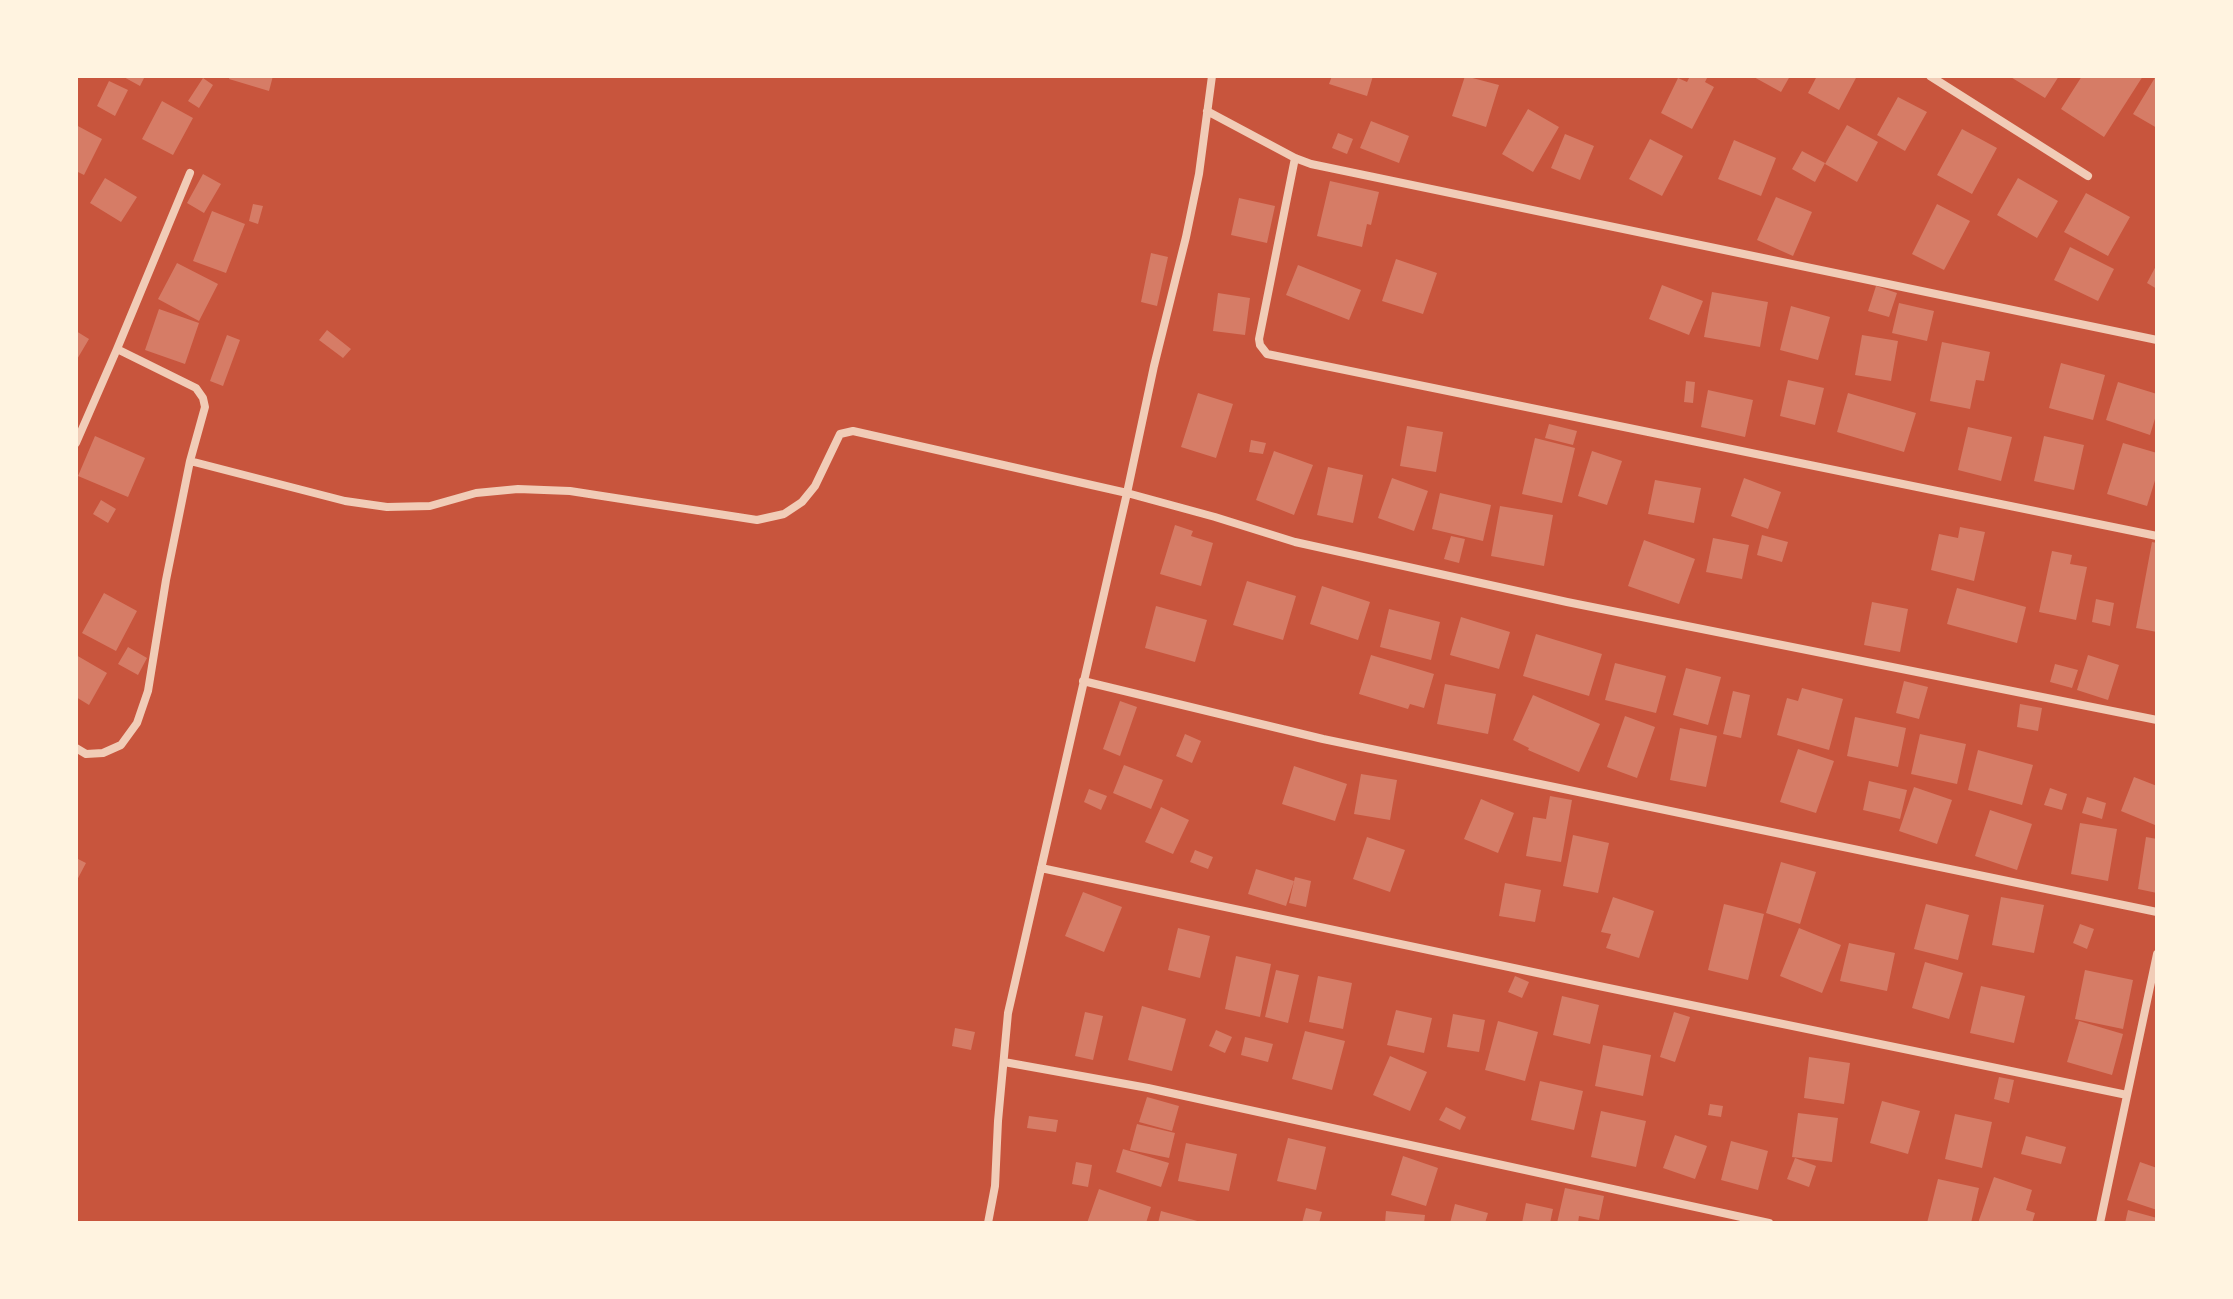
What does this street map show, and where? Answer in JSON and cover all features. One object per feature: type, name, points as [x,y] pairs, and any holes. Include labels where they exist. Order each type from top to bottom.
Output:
[{"type":"street","points":[[988,1223],[995,1186],[1008,1013],[1199,174],[1212,76]]},
{"type":"street","points":[[1930,76],[2088,176]]},
{"type":"street","points":[[1207,111],[1311,164],[2157,340]]},
{"type":"street","points":[[1295,158],[1259,339],[1267,354],[2157,536]]},
{"type":"street","points":[[76,443],[190,173]]},
{"type":"street","points":[[76,748],[86,754],[103,753],[121,745],[137,723],[148,691],[166,580],[190,461],[205,407],[196,388],[117,349]]},
{"type":"street","points":[[190,461],[345,501],[387,507],[430,506],[476,493],[518,489],[570,491],[757,520],[784,514],[802,502],[815,486],[840,434],[853,431],[1127,493],[1295,542],[1567,602],[2157,720]]},
{"type":"street","points":[[1083,681],[1323,739],[2157,912]]},
{"type":"street","points":[[1041,868],[2127,1095]]},
{"type":"street","points":[[2100,1223],[2157,954]]},
{"type":"street","points":[[1004,1062],[1148,1088],[1769,1223]]},
{"type":"building","points":[[122,76],[145,76],[140,86]]},
{"type":"building","points":[[230,76],[273,76],[269,91],[229,79]]},
{"type":"building","points":[[1332,76],[1373,76],[1367,96],[1329,84]]},
{"type":"building","points":[[1465,76],[1499,85],[1486,127],[1452,116]]},
{"type":"building","points":[[1690,76],[1708,76],[1705,82],[1714,87],[1692,129],[1661,113],[1678,78],[1687,82]]},
{"type":"building","points":[[1752,76],[1790,76],[1781,92]]},
{"type":"building","points":[[1817,76],[1857,76],[1839,110],[1808,93]]},
{"type":"building","points":[[2009,76],[2059,76],[2045,98]]},
{"type":"building","points":[[2082,76],[2143,76],[2104,137],[2061,109]]},
{"type":"building","points":[[2157,76],[2157,128],[2133,114]]},
{"type":"building","points":[[203,78],[213,85],[199,108],[188,101]]},
{"type":"building","points":[[109,81],[128,90],[115,116],[97,106]]},
{"type":"building","points":[[1898,97],[1927,112],[1905,151],[1877,135]]},
{"type":"building","points":[[162,101],[193,118],[173,155],[142,139]]},
{"type":"building","points":[[1528,109],[1559,127],[1533,172],[1502,154]]},
{"type":"building","points":[[1371,121],[1409,136],[1399,163],[1360,148]]},
{"type":"building","points":[[76,125],[102,139],[84,175],[76,171]]},
{"type":"building","points":[[1847,125],[1878,142],[1857,182],[1825,164]]},
{"type":"building","points":[[1962,129],[1997,148],[1972,194],[1937,175]]},
{"type":"building","points":[[1338,133],[1353,139],[1347,154],[1332,148]]},
{"type":"building","points":[[1565,134],[1594,146],[1580,180],[1551,168]]},
{"type":"building","points":[[1650,139],[1683,156],[1662,196],[1629,179]]},
{"type":"building","points":[[1734,140],[1776,158],[1761,196],[1718,179]]},
{"type":"building","points":[[1802,151],[1825,163],[1815,182],[1792,169]]},
{"type":"building","points":[[203,174],[221,184],[204,213],[187,203]]},
{"type":"building","points":[[105,178],[137,197],[121,222],[90,203]]},
{"type":"building","points":[[2018,178],[2058,201],[2037,238],[1997,215]]},
{"type":"building","points":[[1330,181],[1379,192],[1362,247],[1317,236]]},
{"type":"building","points":[[2086,193],[2130,217],[2108,256],[2064,232]]},
{"type":"building","points":[[1776,197],[1812,212],[1793,256],[1757,240]]},
{"type":"building","points":[[1239,198],[1275,206],[1267,243],[1231,235]]},
{"type":"building","points":[[253,204],[263,206],[258,224],[249,221]]},
{"type":"building","points":[[1937,204],[1970,221],[1944,270],[1912,254]]},
{"type":"building","points":[[212,211],[245,224],[226,273],[193,261]]},
{"type":"building","points":[[2070,247],[2114,269],[2098,301],[2054,280]]},
{"type":"building","points":[[1151,253],[1168,257],[1157,306],[1141,302]]},
{"type":"building","points":[[1396,259],[1437,273],[1423,314],[1382,301]]},
{"type":"building","points":[[177,263],[218,284],[199,321],[158,299]]},
{"type":"building","points":[[2157,264],[2157,289],[2147,283]]},
{"type":"building","points":[[1298,265],[1361,290],[1349,320],[1286,295]]},
{"type":"building","points":[[1662,285],[1703,301],[1689,335],[1649,319]]},
{"type":"building","points":[[1876,286],[1897,293],[1889,317],[1868,311]]},
{"type":"building","points":[[1712,292],[1768,302],[1760,347],[1704,337]]},
{"type":"building","points":[[1218,293],[1250,298],[1245,335],[1213,331]]},
{"type":"building","points":[[1899,303],[1934,311],[1927,341],[1892,333]]},
{"type":"building","points":[[1791,306],[1830,317],[1818,360],[1780,350]]},
{"type":"building","points":[[159,309],[199,323],[185,364],[145,350]]},
{"type":"building","points":[[327,330],[351,349],[343,358],[319,340]]},
{"type":"building","points":[[76,331],[89,339],[76,361]]},
{"type":"building","points":[[227,335],[240,340],[223,386],[210,381]]},
{"type":"building","points":[[1862,335],[1898,341],[1891,381],[1855,375]]},
{"type":"building","points":[[1942,342],[1990,352],[1984,381],[1976,380],[1970,409],[1930,401]]},
{"type":"building","points":[[2061,363],[2105,375],[2093,420],[2049,408]]},
{"type":"building","points":[[1788,380],[1824,388],[1815,425],[1780,416]]},
{"type":"building","points":[[1686,381],[1695,382],[1693,403],[1684,402]]},
{"type":"building","points":[[2118,382],[2157,394],[2157,412],[2150,435],[2106,420]]},
{"type":"building","points":[[1708,390],[1753,400],[1745,437],[1701,427]]},
{"type":"building","points":[[1198,393],[1233,404],[1216,458],[1181,447]]},
{"type":"building","points":[[1848,393],[1916,413],[1904,452],[1837,432]]},
{"type":"building","points":[[1549,424],[1577,431],[1573,445],[1545,438]]},
{"type":"building","points":[[1407,426],[1443,432],[1436,472],[1400,466]]},
{"type":"building","points":[[1968,427],[2012,437],[2001,481],[1958,470]]},
{"type":"building","points":[[95,436],[145,458],[128,497],[78,476]]},
{"type":"building","points":[[2044,436],[2084,445],[2074,490],[2034,481]]},
{"type":"building","points":[[1535,438],[1575,448],[1562,503],[1522,494]]},
{"type":"building","points":[[1251,440],[1266,443],[1263,454],[1249,452]]},
{"type":"building","points":[[2123,443],[2157,453],[2157,474],[2147,506],[2107,494]]},
{"type":"building","points":[[1274,451],[1313,465],[1294,515],[1256,500]]},
{"type":"building","points":[[1592,451],[1622,461],[1607,505],[1578,496]]},
{"type":"building","points":[[1328,467],[1363,475],[1353,523],[1317,515]]},
{"type":"building","points":[[1392,478],[1428,491],[1414,531],[1378,518]]},
{"type":"building","points":[[1744,478],[1781,492],[1768,529],[1731,516]]},
{"type":"building","points":[[1655,480],[1701,488],[1694,523],[1648,514]]},
{"type":"building","points":[[1440,493],[1491,505],[1483,541],[1432,529]]},
{"type":"building","points":[[101,500],[116,509],[108,523],[93,514]]},
{"type":"building","points":[[1500,506],[1553,515],[1544,566],[1491,556]]},
{"type":"building","points":[[1175,525],[1193,531],[1191,536],[1213,543],[1201,586],[1160,574]]},
{"type":"building","points":[[1960,527],[1985,532],[1974,581],[1931,570],[1939,534],[1958,538]]},
{"type":"building","points":[[1762,535],[1788,542],[1782,562],[1757,555]]},
{"type":"building","points":[[1451,536],[1465,539],[1459,563],[1444,559]]},
{"type":"building","points":[[1713,538],[1749,545],[1742,579],[1706,572]]},
{"type":"building","points":[[1644,540],[1695,559],[1679,604],[1628,586]]},
{"type":"building","points":[[2152,542],[2157,543],[2157,632],[2136,628]]},
{"type":"building","points":[[2052,551],[2072,555],[2070,564],[2087,567],[2076,620],[2039,612]]},
{"type":"building","points":[[1247,581],[1296,596],[1283,640],[1233,625]]},
{"type":"building","points":[[1322,586],[1370,602],[1358,640],[1310,624]]},
{"type":"building","points":[[1957,588],[2026,607],[2017,643],[1947,624]]},
{"type":"building","points":[[104,593],[137,611],[116,651],[82,633]]},
{"type":"building","points":[[2096,599],[2114,603],[2110,626],[2092,622]]},
{"type":"building","points":[[1872,602],[1908,609],[1900,652],[1864,645]]},
{"type":"building","points":[[1156,606],[1207,620],[1195,662],[1145,648]]},
{"type":"building","points":[[1389,609],[1440,622],[1431,660],[1380,647]]},
{"type":"building","points":[[1461,617],[1510,632],[1499,669],[1450,655]]},
{"type":"building","points":[[1536,634],[1602,654],[1589,696],[1523,676]]},
{"type":"building","points":[[128,647],[147,658],[138,675],[118,664]]},
{"type":"building","points":[[76,655],[107,673],[89,705],[76,697]]},
{"type":"building","points":[[1371,655],[1434,674],[1424,708],[1410,704],[1408,709],[1359,694]]},
{"type":"building","points":[[2088,655],[2119,665],[2108,700],[2077,690]]},
{"type":"building","points":[[1615,663],[1666,676],[1656,713],[1605,700]]},
{"type":"building","points":[[2055,664],[2078,670],[2072,688],[2050,682]]},
{"type":"building","points":[[1686,668],[1721,677],[1708,725],[1673,715]]},
{"type":"building","points":[[1904,681],[1928,687],[1919,719],[1896,713]]},
{"type":"building","points":[[1445,684],[1496,694],[1488,734],[1437,724]]},
{"type":"building","points":[[1802,688],[1843,699],[1829,750],[1777,735],[1787,698],[1798,701]]},
{"type":"building","points":[[1733,691],[1750,695],[1741,738],[1723,734]]},
{"type":"building","points":[[1533,695],[1600,724],[1579,772],[1528,750],[1513,740]]},
{"type":"building","points":[[1120,701],[1137,707],[1120,756],[1103,749]]},
{"type":"building","points":[[2020,704],[2042,708],[2038,731],[2017,727]]},
{"type":"building","points":[[1625,716],[1655,727],[1637,778],[1607,767]]},
{"type":"building","points":[[1855,717],[1906,728],[1898,767],[1847,756]]},
{"type":"building","points":[[1680,728],[1717,736],[1706,787],[1670,780]]},
{"type":"building","points":[[1185,734],[1201,741],[1192,763],[1176,756]]},
{"type":"building","points":[[1920,734],[1966,744],[1957,784],[1911,774]]},
{"type":"building","points":[[1798,749],[1834,761],[1816,813],[1780,802]]},
{"type":"building","points":[[1978,750],[2033,765],[2022,805],[1968,790]]},
{"type":"building","points":[[1124,765],[1163,780],[1151,809],[1113,793]]},
{"type":"building","points":[[1294,766],[1347,784],[1335,821],[1282,804]]},
{"type":"building","points":[[1361,774],[1397,780],[1390,820],[1354,814]]},
{"type":"building","points":[[2134,777],[2157,786],[2155,825],[2121,811]]},
{"type":"building","points":[[1869,781],[1907,790],[1900,819],[1863,810]]},
{"type":"building","points":[[1914,787],[1952,800],[1937,844],[1899,831]]},
{"type":"building","points":[[2050,788],[2067,794],[2062,810],[2044,805]]},
{"type":"building","points":[[1089,789],[1107,796],[1101,810],[1084,802]]},
{"type":"building","points":[[1550,796],[1572,800],[1561,862],[1526,856],[1533,817],[1546,819]]},
{"type":"building","points":[[2087,797],[2106,803],[2102,819],[2082,813]]},
{"type":"building","points":[[1481,799],[1514,813],[1498,853],[1464,839]]},
{"type":"building","points":[[1161,807],[1189,820],[1173,854],[1145,842]]},
{"type":"building","points":[[1990,810],[2032,824],[2017,870],[1975,856]]},
{"type":"building","points":[[2080,823],[2117,829],[2108,881],[2071,874]]},
{"type":"building","points":[[1573,835],[1609,843],[1598,893],[1563,886]]},
{"type":"building","points":[[1367,837],[1405,850],[1390,892],[1353,879]]},
{"type":"building","points":[[2146,837],[2157,839],[2157,893],[2138,889]]},
{"type":"building","points":[[1195,850],[1213,857],[1208,869],[1190,862]]},
{"type":"building","points":[[76,858],[86,863],[76,882]]},
{"type":"building","points":[[1781,862],[1816,872],[1800,924],[1766,913]]},
{"type":"building","points":[[1256,869],[1294,881],[1286,906],[1248,894]]},
{"type":"building","points":[[1295,877],[1311,881],[1306,907],[1289,903]]},
{"type":"building","points":[[1505,883],[1541,890],[1535,922],[1499,916]]},
{"type":"building","points":[[1083,892],[1122,907],[1104,952],[1065,936]]},
{"type":"building","points":[[1613,897],[1654,911],[1639,958],[1606,948],[1611,934],[1601,932]]},
{"type":"building","points":[[2001,897],[2044,905],[2034,953],[1992,945]]},
{"type":"building","points":[[1724,904],[1764,914],[1748,980],[1708,970]]},
{"type":"building","points":[[1926,904],[1969,915],[1958,960],[1914,949]]},
{"type":"building","points":[[2080,924],[2094,929],[2087,949],[2073,943]]},
{"type":"building","points":[[1178,928],[1210,936],[1200,978],[1168,970]]},
{"type":"building","points":[[1799,928],[1841,945],[1822,993],[1780,976]]},
{"type":"building","points":[[1849,943],[1895,953],[1887,991],[1840,981]]},
{"type":"building","points":[[1236,956],[1271,964],[1260,1017],[1225,1009]]},
{"type":"building","points":[[1925,962],[1963,973],[1949,1019],[1912,1008]]},
{"type":"building","points":[[1276,970],[1299,975],[1288,1023],[1265,1017]]},
{"type":"building","points":[[2085,970],[2133,980],[2123,1029],[2075,1019]]},
{"type":"building","points":[[1318,976],[1352,983],[1343,1029],[1309,1022]]},
{"type":"building","points":[[1515,976],[1529,982],[1522,998],[1508,992]]},
{"type":"building","points":[[1981,986],[2025,996],[2014,1043],[1970,1033]]},
{"type":"building","points":[[1562,996],[1599,1005],[1590,1044],[1553,1035]]},
{"type":"building","points":[[1142,1006],[1186,1019],[1172,1071],[1128,1060]]},
{"type":"building","points":[[1396,1010],[1432,1018],[1424,1053],[1387,1045]]},
{"type":"building","points":[[1085,1012],[1103,1016],[1093,1060],[1075,1056]]},
{"type":"building","points":[[1674,1012],[1690,1017],[1675,1062],[1660,1057]]},
{"type":"building","points":[[1453,1014],[1485,1020],[1479,1052],[1447,1047]]},
{"type":"building","points":[[1498,1021],[1538,1032],[1525,1081],[1485,1070]]},
{"type":"building","points":[[2079,1021],[2123,1034],[2112,1075],[2067,1062]]},
{"type":"building","points":[[955,1028],[975,1032],[971,1050],[952,1046]]},
{"type":"building","points":[[1216,1030],[1232,1037],[1225,1053],[1209,1046]]},
{"type":"building","points":[[1305,1031],[1345,1041],[1332,1090],[1292,1079]]},
{"type":"building","points":[[1245,1037],[1273,1044],[1268,1062],[1241,1055]]},
{"type":"building","points":[[1603,1045],[1651,1055],[1643,1096],[1595,1086]]},
{"type":"building","points":[[1390,1056],[1427,1072],[1410,1111],[1373,1095]]},
{"type":"building","points":[[1809,1057],[1850,1063],[1844,1104],[1804,1098]]},
{"type":"building","points":[[1999,1077],[2014,1080],[2009,1103],[1994,1099]]},
{"type":"building","points":[[1540,1081],[1583,1091],[1574,1130],[1531,1120]]},
{"type":"building","points":[[1147,1097],[1179,1106],[1172,1131],[1139,1122]]},
{"type":"building","points":[[1882,1101],[1920,1111],[1908,1154],[1870,1143]]},
{"type":"building","points":[[1710,1104],[1723,1106],[1721,1117],[1708,1115]]},
{"type":"building","points":[[1446,1107],[1466,1117],[1460,1130],[1439,1120]]},
{"type":"building","points":[[1601,1111],[1646,1121],[1636,1167],[1591,1157]]},
{"type":"building","points":[[1798,1113],[1838,1118],[1832,1162],[1792,1157]]},
{"type":"building","points":[[1955,1114],[1992,1122],[1982,1168],[1945,1159]]},
{"type":"building","points":[[1029,1116],[1058,1120],[1056,1132],[1027,1128]]},
{"type":"building","points":[[1137,1124],[1175,1133],[1169,1158],[1130,1150]]},
{"type":"building","points":[[1675,1135],[1707,1146],[1695,1179],[1663,1168]]},
{"type":"building","points":[[2026,1136],[2066,1147],[2061,1164],[2021,1154]]},
{"type":"building","points":[[1288,1138],[1326,1147],[1316,1190],[1277,1181]]},
{"type":"building","points":[[1731,1141],[1768,1151],[1758,1190],[1721,1180]]},
{"type":"building","points":[[1186,1143],[1237,1154],[1229,1191],[1178,1181]]},
{"type":"building","points":[[1123,1149],[1169,1163],[1161,1187],[1116,1172]]},
{"type":"building","points":[[1403,1156],[1438,1168],[1426,1206],[1391,1195]]},
{"type":"building","points":[[1795,1158],[1816,1166],[1809,1187],[1787,1179]]},
{"type":"building","points":[[1076,1162],[1092,1165],[1088,1187],[1072,1184]]},
{"type":"building","points":[[2140,1162],[2157,1168],[2157,1210],[2127,1200]]},
{"type":"building","points":[[1994,1177],[2032,1190],[2026,1210],[2035,1213],[2032,1223],[1978,1223]]},
{"type":"building","points":[[1938,1179],[1979,1188],[1971,1223],[1927,1223]]},
{"type":"building","points":[[1565,1188],[1604,1196],[1599,1220],[1579,1216],[1578,1223],[1557,1223]]},
{"type":"building","points":[[1099,1189],[1151,1207],[1146,1223],[1087,1223]]},
{"type":"building","points":[[1526,1203],[1553,1209],[1550,1223],[1522,1223]]},
{"type":"building","points":[[1455,1204],[1488,1213],[1485,1223],[1450,1223]]},
{"type":"building","points":[[1306,1208],[1322,1212],[1319,1223],[1302,1223]]},
{"type":"building","points":[[2128,1210],[2157,1218],[2157,1223],[2125,1223]]},
{"type":"building","points":[[1161,1211],[1201,1222],[1158,1223]]},
{"type":"building","points":[[1386,1211],[1425,1215],[1424,1223],[1385,1223]]}]
